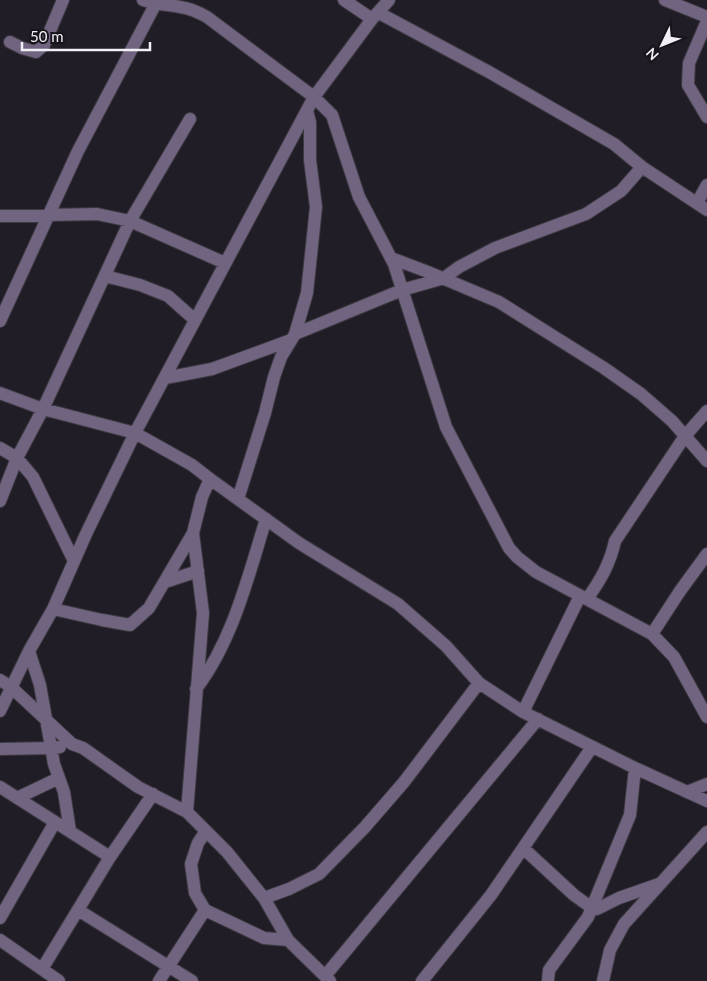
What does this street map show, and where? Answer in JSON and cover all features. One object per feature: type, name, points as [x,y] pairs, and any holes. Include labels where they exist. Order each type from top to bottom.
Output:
[{"type":"street","points":[[10,42],[36,52],[44,45],[63,0]]},
{"type":"street","points":[[143,0],[156,5],[178,6],[207,16],[314,97],[332,115],[358,197],[391,258],[446,427],[509,548],[516,557],[536,572],[652,634],[674,657],[707,717]]},
{"type":"street","points":[[344,0],[359,5],[375,16],[489,72],[584,126],[614,144],[642,167],[702,207],[707,186]]},
{"type":"street","points":[[0,711],[29,651],[53,609],[135,433],[314,97],[389,0]]},
{"type":"street","points":[[666,0],[707,17]]},
{"type":"street","points":[[0,319],[78,151],[156,5]]},
{"type":"street","points":[[707,21],[689,63],[688,85],[707,117]]},
{"type":"street","points":[[238,499],[266,413],[274,377],[281,357],[293,337],[307,293],[316,207],[310,160],[310,122],[307,110]]},
{"type":"street","points":[[0,501],[17,458],[43,409],[130,221],[190,119]]},
{"type":"street","points":[[164,378],[212,369],[293,337],[402,290],[444,278],[459,267],[495,248],[586,214],[621,191],[642,167]]},
{"type":"street","points":[[0,216],[97,214],[130,221],[226,263]]},
{"type":"street","points":[[391,258],[499,302],[604,368],[641,394],[672,421],[707,461]]},
{"type":"street","points":[[105,276],[140,285],[168,296],[195,320]]},
{"type":"street","points":[[0,393],[43,409],[135,433],[192,465],[299,543],[398,604],[446,646],[479,683],[523,712],[635,768],[707,801]]},
{"type":"street","points":[[523,712],[584,598],[604,573],[611,558],[615,541],[685,436],[707,411]]},
{"type":"street","points":[[0,448],[17,458],[33,477],[74,561]]},
{"type":"street","points":[[53,609],[130,625],[149,608],[193,533],[202,497],[210,479]]},
{"type":"street","points":[[196,689],[211,669],[239,607],[266,519]]},
{"type":"street","points":[[187,812],[203,613],[193,533]]},
{"type":"street","points":[[652,634],[707,554]]},
{"type":"street","points":[[165,582],[198,571]]},
{"type":"street","points":[[29,651],[40,685],[54,764],[64,792],[70,831]]},
{"type":"street","points":[[0,680],[11,687],[72,744],[83,748],[138,787],[187,812],[227,852],[264,898],[288,940],[327,979],[538,719]]},
{"type":"street","points":[[264,898],[289,889],[319,874],[404,782],[479,683]]},
{"type":"street","points":[[0,748],[52,748],[72,744]]},
{"type":"street","points":[[422,981],[491,895],[592,746]]},
{"type":"street","points":[[548,981],[549,970],[588,917],[630,815],[635,768]]},
{"type":"street","points":[[17,798],[59,778]]},
{"type":"street","points":[[687,792],[707,784]]},
{"type":"street","points":[[0,787],[110,857]]},
{"type":"street","points":[[43,974],[110,857],[154,794]]},
{"type":"street","points":[[0,918],[55,822]]},
{"type":"street","points":[[206,830],[198,843],[191,864],[195,893],[205,910],[264,938],[288,940]]},
{"type":"street","points":[[603,981],[610,950],[624,924],[707,832]]},
{"type":"street","points":[[523,848],[574,895],[592,908],[597,909],[620,898],[662,883]]},
{"type":"street","points":[[78,910],[192,981]]},
{"type":"street","points":[[159,981],[205,910]]},
{"type":"street","points":[[0,940],[43,974],[59,981]]}]
